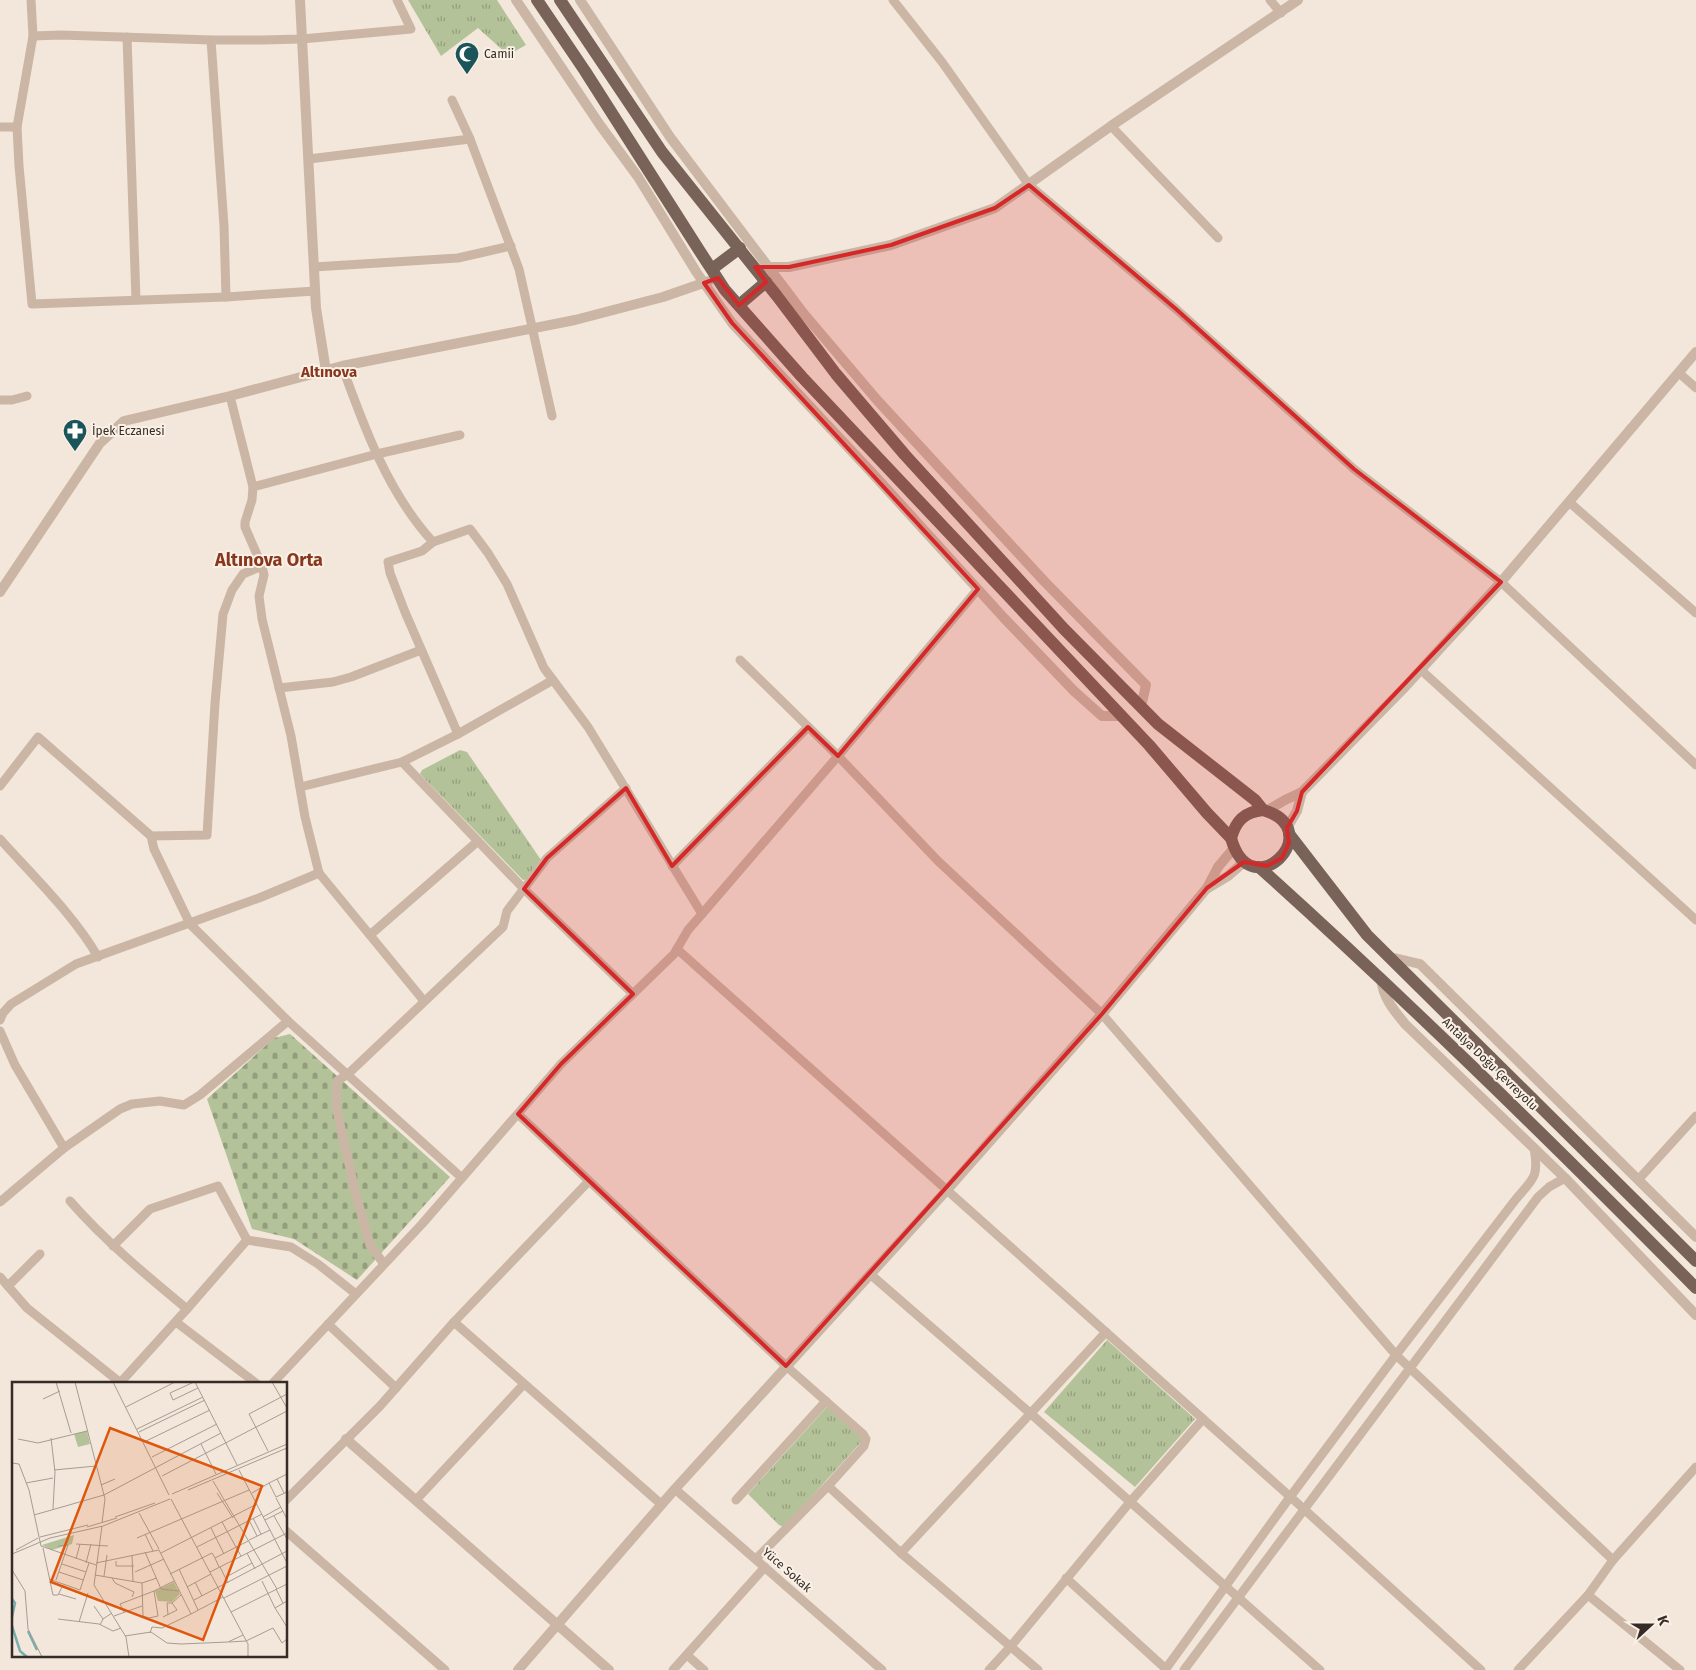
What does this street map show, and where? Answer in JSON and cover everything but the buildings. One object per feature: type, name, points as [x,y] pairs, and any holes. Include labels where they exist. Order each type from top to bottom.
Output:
[{"type":"main road","points":[[537,0],[585,71],[715,274],[739,305],[802,377],[1150,745],[1232,843],[1238,856],[1244,862],[1259,867],[1275,863],[1282,858],[1286,851],[1288,831],[1279,817],[1265,810],[1158,724],[1064,629],[905,456],[836,374],[755,267],[662,152],[560,0]]},
{"type":"main road","points":[[715,274],[740,248]]},
{"type":"main road","points":[[739,305],[766,282]]},
{"type":"main road","points":[[1232,843],[1238,821],[1245,814],[1265,810]]},
{"type":"main road","name":"Antalya Doğu Çevreyolu","points":[[1288,831],[1367,935],[1696,1261]]},
{"type":"main road","name":"Antalya Doğu Çevreyolu","points":[[1259,867],[1381,978],[1589,1179],[1696,1288]]},
{"type":"street","points":[[31,0],[33,36],[17,127],[32,304],[226,297],[315,291]]},
{"type":"street","points":[[300,0],[316,308],[326,371]]},
{"type":"street","points":[[33,36],[61,35],[212,40],[302,39],[411,28],[397,0]]},
{"type":"street","points":[[516,0],[638,177],[704,283],[732,323],[1074,691],[1102,716],[1122,716]]},
{"type":"street","points":[[580,0],[670,137],[804,314],[877,400],[1044,581],[1146,685],[1141,707]]},
{"type":"street","points":[[893,0],[942,62],[1029,185],[1176,309],[1354,469],[1501,582],[1696,765]]},
{"type":"street","points":[[1270,0],[1281,13]]},
{"type":"street","points":[[755,267],[789,267],[891,245],[995,208],[1223,49],[1281,13],[1298,0]]},
{"type":"street","points":[[127,38],[136,300]]},
{"type":"street","points":[[212,40],[224,226],[226,297]]},
{"type":"street","points":[[452,100],[470,139],[519,269],[552,416]]},
{"type":"street","points":[[1111,126],[1218,238]]},
{"type":"street","points":[[0,127],[17,127]]},
{"type":"street","points":[[309,159],[470,139]]},
{"type":"street","points":[[314,267],[458,258],[511,246]]},
{"type":"street","points":[[0,592],[100,443],[124,421],[230,396],[342,366],[575,320],[663,297],[704,283],[715,274]]},
{"type":"street","points":[[1265,810],[1302,792],[1421,670],[1501,582],[1696,352]]},
{"type":"street","points":[[342,366],[362,422],[377,454],[392,483],[419,526],[433,542]]},
{"type":"street","points":[[1679,373],[1696,388]]},
{"type":"street","points":[[0,400],[12,400],[27,396]]},
{"type":"street","points":[[230,396],[253,486],[252,500],[245,528],[262,566],[264,575],[259,596],[262,619],[291,736],[305,817],[319,873],[424,1001]]},
{"type":"street","points":[[253,486],[460,435]]},
{"type":"street","points":[[1570,502],[1696,613]]},
{"type":"street","points":[[458,734],[421,650],[393,580],[388,562],[422,551],[433,542],[470,529],[488,553],[507,584],[544,668],[588,727],[702,914]]},
{"type":"street","points":[[151,836],[207,835],[215,703],[223,614],[232,590],[243,574],[262,566]]},
{"type":"street","points":[[274,1382],[462,1178],[561,1064],[674,954],[688,930],[838,756],[978,589]]},
{"type":"street","points":[[279,688],[333,682],[352,677],[421,650]]},
{"type":"street","points":[[740,660],[838,756],[938,861],[1102,1014],[1396,1355],[1613,1560]]},
{"type":"street","points":[[1421,670],[1696,920]]},
{"type":"street","points":[[300,787],[402,762],[458,734],[552,680]]},
{"type":"street","points":[[672,866],[808,727]]},
{"type":"street","points":[[0,786],[38,737],[151,836],[154,849],[190,924],[288,1021],[462,1178]]},
{"type":"street","points":[[402,762],[524,889],[633,994]]},
{"type":"street","points":[[384,1264],[370,1245],[355,1191],[336,1106],[337,1081],[348,1074],[503,927],[507,911],[547,858],[626,788]]},
{"type":"street","points":[[1288,831],[1297,812],[1302,792]]},
{"type":"street","points":[[0,839],[88,939],[98,957]]},
{"type":"street","points":[[370,935],[478,841]]},
{"type":"street","points":[[518,1670],[661,1504],[947,1190],[1102,1014],[1207,888],[1232,843]]},
{"type":"street","points":[[1207,888],[1228,876],[1244,862]]},
{"type":"street","points":[[0,1020],[11,1004],[76,964],[190,924],[319,873]]},
{"type":"street","points":[[677,949],[1304,1509],[1481,1670]]},
{"type":"street","points":[[1389,957],[1420,964],[1696,1237]]},
{"type":"street","points":[[1381,978],[1382,989],[1387,1002],[1405,1024],[1565,1178],[1696,1315]]},
{"type":"street","points":[[0,1202],[64,1148],[120,1108],[132,1104],[160,1101],[184,1105],[200,1095],[288,1021]]},
{"type":"street","points":[[0,1030],[15,1065],[64,1148]]},
{"type":"street","points":[[518,1114],[786,1366],[864,1434],[866,1439],[864,1446],[828,1486],[756,1559]]},
{"type":"street","points":[[1638,1180],[1696,1116]]},
{"type":"street","points":[[1066,1578],[1166,1669],[1290,1497],[1396,1355],[1535,1177],[1537,1162],[1534,1148]]},
{"type":"street","points":[[1184,1670],[1538,1197],[1549,1187],[1565,1178]]},
{"type":"street","points":[[288,1498],[396,1388],[454,1322],[589,1181]]},
{"type":"street","points":[[114,1246],[150,1209],[218,1186],[247,1240]]},
{"type":"street","points":[[70,1201],[84,1218],[126,1258],[187,1309]]},
{"type":"street","points":[[247,1240],[291,1247],[318,1264],[356,1294]]},
{"type":"street","points":[[122,1382],[247,1240]]},
{"type":"street","points":[[8,1286],[40,1254]]},
{"type":"street","points":[[870,1274],[1030,1413],[1318,1669]]},
{"type":"street","points":[[0,1277],[26,1308],[120,1382]]},
{"type":"street","points":[[176,1322],[254,1382]]},
{"type":"street","points":[[454,1322],[661,1504]]},
{"type":"street","points":[[328,1324],[396,1388]]},
{"type":"street","points":[[901,1553],[1106,1332]]},
{"type":"street","points":[[416,1500],[524,1384]]},
{"type":"street","points":[[736,1500],[826,1401]]},
{"type":"street","points":[[989,1670],[1130,1502],[1203,1419]]},
{"type":"street","points":[[346,1439],[609,1670]]},
{"type":"street","points":[[1518,1670],[1588,1594],[1613,1560],[1696,1467]]},
{"type":"street","points":[[828,1486],[901,1553],[1038,1670]]},
{"type":"street","name":"Yüce Sokak","points":[[675,1489],[882,1670]]},
{"type":"street","points":[[288,1533],[445,1670]]},
{"type":"street","points":[[673,1670],[765,1568]]},
{"type":"street","points":[[1588,1594],[1680,1670]]},
{"type":"street","points":[[687,1655],[704,1670]]},
{"type":"highlighted area","points":[[1029,185],[1176,309],[1354,469],[1501,582],[1302,792],[1297,811],[1287,828],[1289,843],[1282,858],[1267,866],[1244,862],[1207,888],[1102,1014],[786,1366],[518,1114],[561,1064],[633,994],[524,889],[547,858],[626,788],[672,866],[808,727],[838,756],[978,589],[732,323],[704,283],[718,278],[739,305],[766,282],[755,267],[789,267],[891,245],[995,208]]},
{"type":"green space","points":[[408,0],[497,0],[526,45],[508,55],[478,28],[441,56]]},
{"type":"green space","points":[[460,750],[467,752],[541,860],[528,879],[523,880],[420,774],[422,770]]},
{"type":"green space","points":[[290,1034],[450,1177],[357,1280],[294,1239],[252,1229],[207,1099],[274,1038]]},
{"type":"green space","points":[[1107,1340],[1195,1419],[1135,1487],[1044,1412]]},
{"type":"green space","points":[[826,1408],[830,1408],[863,1440],[784,1527],[779,1525],[748,1494]]},
{"type":"place","name":"Camii","points":[[467,75]]},
{"type":"place","name":"İpek Eczanesi","points":[[75,452]]},
{"type":"district","name":"Altınova","points":[[329,372]]},
{"type":"district","name":"Altınova Orta","points":[[269,560]]}]
